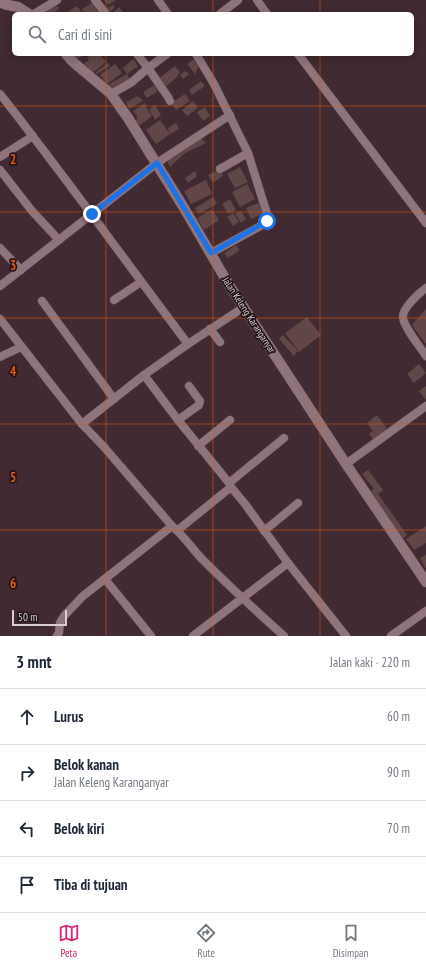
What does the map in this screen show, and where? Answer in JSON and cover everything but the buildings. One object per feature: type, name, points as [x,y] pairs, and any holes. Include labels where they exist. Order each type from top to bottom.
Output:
[{"type":"main road","points":[[0,2],[4,4],[15,4],[26,12]]},
{"type":"main road","name":"Jalan Keleng Karanganyar","points":[[68,56],[111,94],[128,118],[157,163],[229,285],[346,464],[426,582]]},
{"type":"street","points":[[37,12],[57,0]]},
{"type":"street","points":[[95,0],[104,12]]},
{"type":"street","points":[[158,0],[167,12]]},
{"type":"street","points":[[223,12],[238,0]]},
{"type":"street","points":[[257,0],[266,12]]},
{"type":"street","points":[[139,56],[170,101]]},
{"type":"street","points":[[111,94],[132,82],[165,56]]},
{"type":"street","points":[[197,56],[214,84],[248,153],[268,215],[268,220],[266,222],[211,253]]},
{"type":"street","points":[[300,56],[426,222]]},
{"type":"street","points":[[0,94],[92,214],[188,344]]},
{"type":"street","points":[[0,286],[157,163],[230,115]]},
{"type":"street","points":[[0,157],[33,136]]},
{"type":"street","points":[[220,169],[248,153]]},
{"type":"street","points":[[0,170],[32,211],[59,240]]},
{"type":"street","points":[[0,248],[21,270]]},
{"type":"street","points":[[114,300],[141,282]]},
{"type":"street","points":[[425,351],[403,321],[403,312],[426,288]]},
{"type":"street","points":[[42,301],[114,399]]},
{"type":"street","points":[[82,424],[144,375],[244,307]]},
{"type":"street","points":[[0,319],[82,424],[200,557],[242,599],[284,636]]},
{"type":"street","points":[[210,329],[220,342]]},
{"type":"street","points":[[0,357],[21,347]]},
{"type":"street","points":[[144,375],[346,636]]},
{"type":"street","points":[[178,420],[200,404],[200,401],[189,386]]},
{"type":"street","points":[[346,464],[426,406]]},
{"type":"street","points":[[198,446],[230,420]]},
{"type":"street","points":[[58,636],[60,623],[64,616],[83,596],[230,485],[284,438]]},
{"type":"street","points":[[264,531],[298,503]]},
{"type":"street","points":[[193,636],[288,562]]},
{"type":"street","points":[[105,579],[151,636]]},
{"type":"street","points":[[391,636],[426,611]]},
{"type":"route","points":[[92,214],[157,163],[211,253],[267,221]]}]
